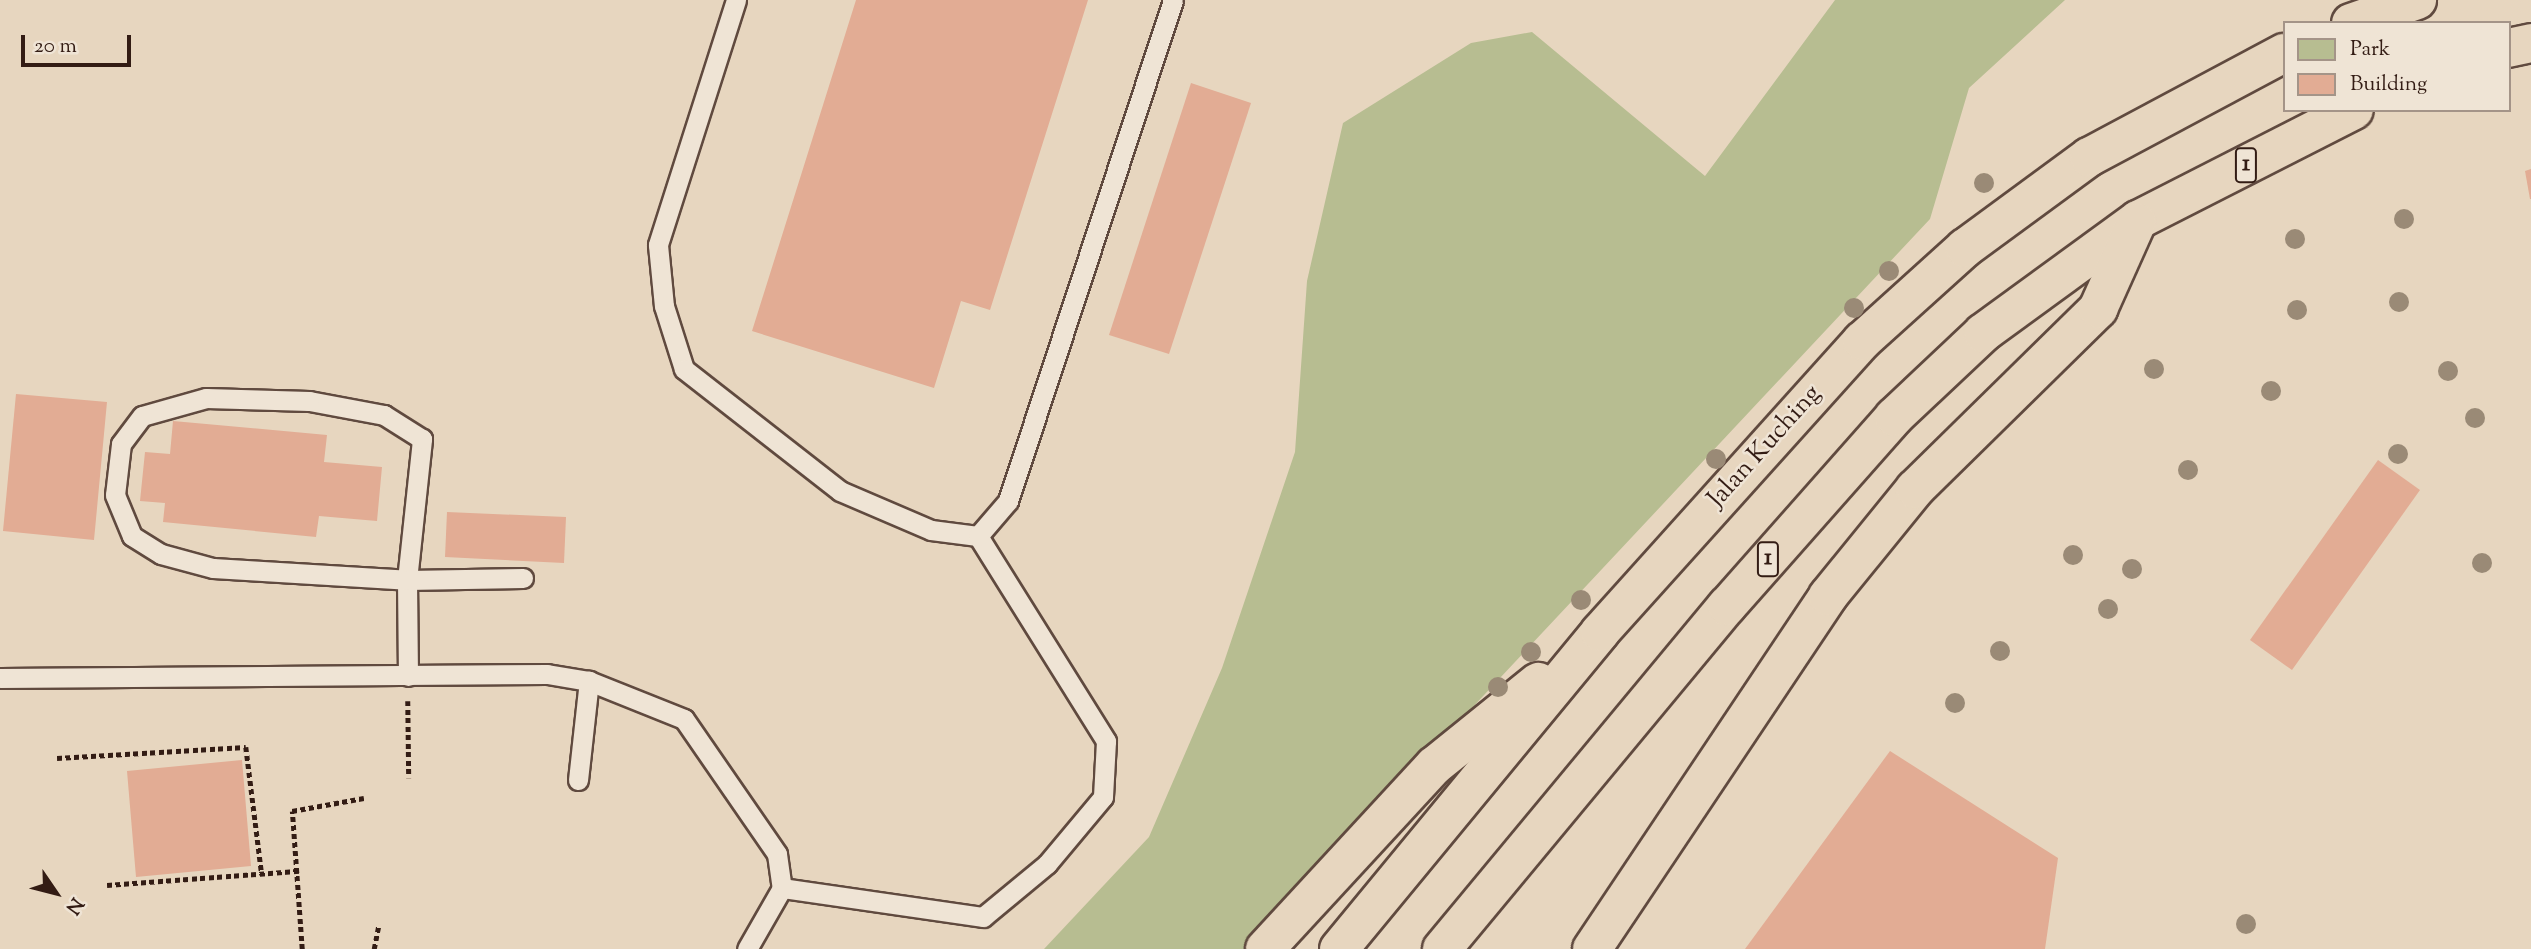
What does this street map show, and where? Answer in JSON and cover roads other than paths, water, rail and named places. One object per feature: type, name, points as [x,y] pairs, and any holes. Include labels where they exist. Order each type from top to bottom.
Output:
[{"type":"highway","points":[[2357,21],[2417,0]]},
{"type":"highway","points":[[2510,48],[2531,43]]},
{"type":"highway","name":"Jalan Kuching","points":[[1339,949],[1600,632],[1862,341],[1965,248],[2089,157],[2282,54]]},
{"type":"highway","name":"1","points":[[1443,948],[1894,417],[1983,333],[2138,220],[2350,112]]},
{"type":"highway","points":[[1592,949],[1845,575],[1915,489],[2098,309],[2138,220]]},
{"type":"highway","points":[[1265,949],[1434,766],[1600,632]]},
{"type":"lane","points":[[736,0],[658,245],[664,306],[684,369],[839,491],[931,530],[978,536]]},
{"type":"lane","points":[[978,536],[1008,501],[1174,0]]},
{"type":"lane","points":[[408,676],[407,580],[422,439],[384,415],[309,401],[206,398],[142,416],[121,443],[115,495],[132,536],[162,554],[213,568],[407,580],[523,578]]},
{"type":"lane","points":[[782,888],[983,917],[1047,864],[1103,797],[1106,741],[978,536]]},
{"type":"lane","points":[[0,678],[547,674],[589,681],[684,719],[777,854],[782,888],[747,949]]},
{"type":"lane","points":[[578,780],[589,681]]}]
